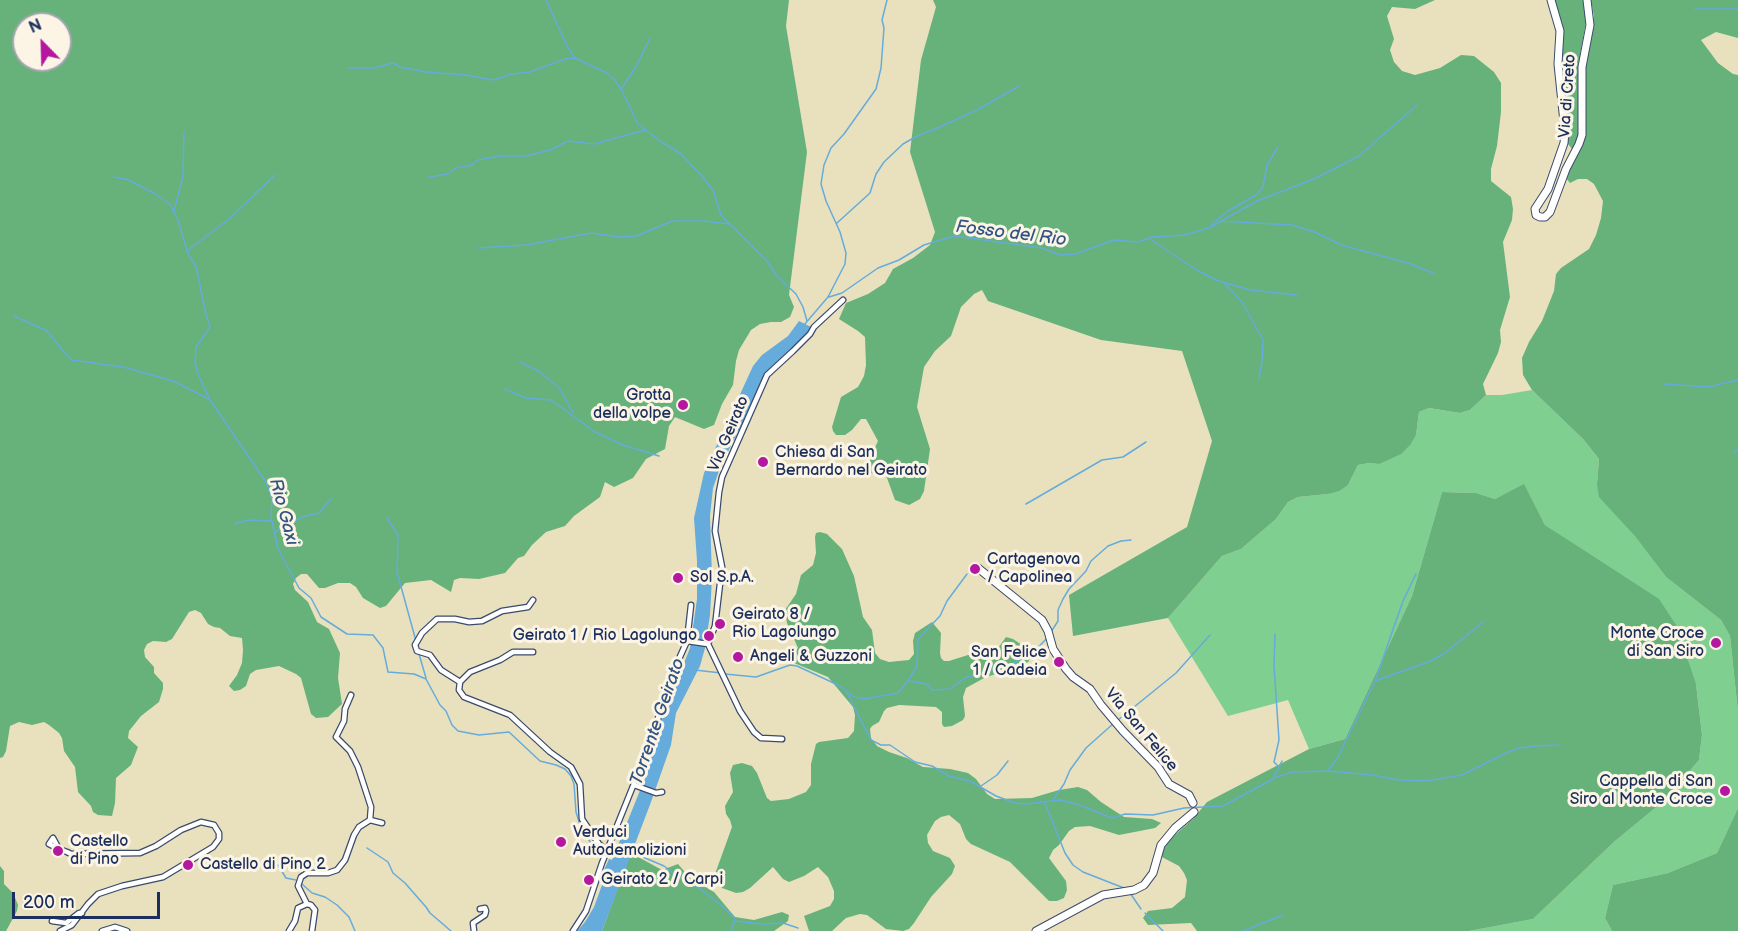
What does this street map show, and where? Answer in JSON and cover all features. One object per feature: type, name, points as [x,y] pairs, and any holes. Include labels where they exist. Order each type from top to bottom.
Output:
[{"type":"street","name":"Via di Creto","points":[[1551,0],[1560,31],[1558,64],[1565,132],[1564,143],[1548,189],[1535,209],[1536,215],[1540,217],[1545,217],[1550,212],[1582,135],[1582,67],[1590,25],[1587,0]]},
{"type":"street","name":"Via Geirato","points":[[707,644],[715,626],[721,576],[721,562],[715,531],[722,477],[767,375],[843,300]]},
{"type":"street","name":"Via San Felice","points":[[976,566],[1042,620],[1057,657],[1066,669],[1090,689],[1115,722],[1158,767],[1168,784],[1189,795],[1193,803],[1194,812],[1191,817],[1175,828],[1161,845],[1150,879],[1139,888],[1103,895],[1036,931]]},
{"type":"street","points":[[460,682],[441,670],[433,657],[417,651],[416,645],[422,633],[437,619],[482,621],[502,611],[528,608],[533,600]]},
{"type":"street","points":[[573,931],[586,911],[602,863],[637,786],[666,688],[689,641],[691,606]]},
{"type":"street","points":[[689,641],[707,644],[740,711],[757,735],[764,739],[782,739]]},
{"type":"street","points":[[533,652],[513,652],[500,660],[469,672],[460,682],[458,689],[462,695],[510,715],[550,752],[571,766],[579,778],[582,819],[607,853]]},
{"type":"street","points":[[351,695],[345,709],[344,721],[336,737],[350,751],[358,767],[371,807],[370,820]]},
{"type":"street","points":[[637,786],[659,793]]},
{"type":"street","points":[[312,931],[315,910],[307,904],[298,886],[301,877],[307,873],[334,872],[341,867],[357,830],[370,820],[382,823]]},
{"type":"street","points":[[59,849],[71,854],[140,853],[181,830],[201,822],[212,823],[219,831],[219,839],[211,849],[163,877],[128,884],[98,894],[72,925],[60,931]]},
{"type":"street","points":[[289,931],[299,907],[307,904]]},
{"type":"street","points":[[474,931],[474,922],[486,913],[485,908],[480,909]]},
{"type":"street","points":[[52,921],[60,923],[82,913]]},
{"type":"street","points":[[102,931],[115,927],[127,931]]},
{"type":"green space","points":[[0,0],[789,0],[786,26],[807,152],[789,295],[794,307],[790,317],[781,322],[760,324],[751,330],[739,350],[733,385],[714,425],[704,429],[675,417],[669,426],[665,449],[646,459],[633,478],[614,487],[605,482],[600,497],[574,516],[565,526],[546,532],[505,573],[479,579],[454,580],[451,592],[431,580],[405,583],[386,606],[380,608],[363,598],[356,587],[350,583],[338,583],[319,588],[307,574],[301,574],[293,584],[295,590],[308,602],[317,622],[329,629],[340,653],[338,678],[342,704],[328,717],[316,718],[311,714],[301,678],[279,666],[256,670],[250,674],[246,686],[234,691],[229,686],[242,663],[242,638],[230,636],[220,628],[208,624],[201,613],[195,610],[189,612],[172,639],[166,642],[153,641],[147,644],[144,650],[145,657],[154,667],[154,673],[163,683],[163,689],[159,702],[141,716],[129,731],[128,738],[138,747],[131,765],[116,778],[112,816],[98,815],[93,812],[91,806],[78,792],[75,767],[64,751],[62,738],[44,722],[32,725],[19,722],[10,726],[3,757],[0,758]]},
{"type":"green space","points":[[933,0],[1435,0],[1415,9],[1392,7],[1387,16],[1394,39],[1390,50],[1394,62],[1402,71],[1415,75],[1440,68],[1461,55],[1474,56],[1494,72],[1501,83],[1501,112],[1491,181],[1511,197],[1513,209],[1512,220],[1503,242],[1510,297],[1500,330],[1501,342],[1498,353],[1483,384],[1486,395],[1470,410],[1460,413],[1429,408],[1419,412],[1416,435],[1401,454],[1379,464],[1358,465],[1348,485],[1339,491],[1298,497],[1288,502],[1276,519],[1241,549],[1222,556],[1168,618],[1073,636],[1069,595],[1187,527],[1212,441],[1182,351],[1101,340],[988,301],[982,290],[974,294],[961,307],[951,336],[935,351],[924,367],[917,407],[930,449],[924,491],[920,499],[909,505],[895,500],[883,467],[875,474],[868,473],[871,456],[878,441],[866,419],[861,419],[845,435],[836,435],[832,427],[841,397],[858,387],[864,376],[866,365],[865,337],[839,319],[846,303],[868,294],[885,283],[893,269],[930,245],[935,232],[910,152],[921,60],[936,7]]},
{"type":"green space","points":[[1555,0],[1583,0],[1587,16],[1578,66],[1578,135],[1573,150],[1568,144],[1569,122],[1562,64],[1564,30]]},
{"type":"green space","points":[[1591,0],[1738,0],[1738,38],[1716,32],[1701,40],[1718,63],[1738,75],[1738,712],[1730,636],[1721,620],[1666,577],[1635,536],[1599,497],[1597,484],[1599,459],[1583,439],[1532,390],[1523,375],[1522,358],[1542,321],[1554,291],[1556,274],[1589,249],[1601,218],[1603,201],[1594,184],[1587,179],[1578,179],[1570,183],[1566,178],[1585,138],[1585,67],[1594,16]]},
{"type":"green space","points":[[1532,390],[1583,439],[1599,459],[1597,484],[1666,577],[1721,620],[1730,636],[1738,712],[1738,808],[1717,853],[1668,873],[1613,885],[1605,918],[1612,931],[1469,931],[1533,919],[1615,841],[1665,800],[1699,760],[1702,735],[1696,684],[1579,548],[1545,525],[1524,485],[1495,499],[1476,493],[1442,492],[1412,596],[1345,739],[1309,749],[1288,700],[1228,716],[1168,618],[1222,556],[1241,549],[1276,519],[1288,502],[1298,497],[1328,494],[1348,485],[1358,465],[1379,464],[1416,435],[1419,412],[1429,408],[1460,413],[1470,410],[1486,395]]},
{"type":"green space","points":[[1524,484],[1545,525],[1659,599],[1676,625],[1696,684],[1702,735],[1699,760],[1665,800],[1615,841],[1533,919],[1469,931],[1197,931],[1191,923],[1148,925],[1143,918],[1148,911],[1172,908],[1185,897],[1187,880],[1184,873],[1179,866],[1160,856],[1169,840],[1193,819],[1207,802],[1309,749],[1345,739],[1412,596],[1442,492],[1476,493],[1495,499]]},
{"type":"green space","points":[[816,533],[827,534],[842,549],[854,576],[863,617],[872,630],[875,653],[880,659],[889,662],[909,660],[914,654],[915,633],[932,622],[941,633],[940,653],[944,661],[968,655],[990,657],[1006,637],[1031,651],[1029,661],[1023,666],[986,677],[966,688],[963,697],[965,716],[963,720],[952,726],[944,727],[942,712],[936,707],[899,705],[887,708],[879,722],[870,729],[871,738],[877,746],[923,767],[968,773],[976,779],[987,794],[995,799],[1032,798],[1078,787],[1087,790],[1124,817],[1152,819],[1161,823],[1155,828],[1119,835],[1090,826],[1075,827],[1069,831],[1049,858],[1066,881],[1067,890],[1064,898],[1049,901],[1010,862],[971,844],[966,839],[960,824],[949,815],[941,817],[935,821],[927,835],[928,843],[933,851],[950,858],[955,866],[952,874],[931,897],[914,923],[909,929],[903,931],[886,929],[867,915],[860,914],[846,918],[832,931],[809,931],[804,916],[830,906],[834,899],[834,891],[828,877],[818,867],[789,882],[783,879],[773,867],[743,892],[736,893],[722,888],[715,874],[732,827],[725,806],[733,792],[730,773],[733,765],[742,763],[752,766],[767,798],[771,801],[789,799],[806,792],[811,785],[811,764],[816,744],[848,738],[854,731],[853,707],[828,677],[794,663],[786,656],[798,648],[787,623],[785,610],[796,594],[801,575],[813,565],[816,553],[815,537]]},
{"type":"green space","points":[[1738,808],[1738,931],[1612,931],[1605,918],[1613,885],[1668,873],[1717,853]]},
{"type":"green space","points":[[631,853],[662,870],[678,864],[690,878],[714,892],[735,917],[754,920],[782,912],[789,915],[788,921],[774,931],[602,931]]},
{"type":"green space","points":[[0,866],[4,871],[4,884],[13,893],[18,905],[6,931],[0,931]]},
{"type":"water","name":"Torrente Geirato","points":[[799,321],[811,327],[809,333],[763,377],[753,403],[721,465],[713,488],[710,516],[712,577],[705,648],[700,666],[676,713],[671,745],[651,802],[602,931],[577,931],[594,907],[602,885],[604,870],[609,859],[612,860],[647,773],[659,730],[660,716],[690,648],[697,599],[694,518],[704,473],[753,366],[762,355],[788,336]]},
{"type":"waterway","points":[[546,0],[575,58],[607,73],[614,79],[638,124],[681,154],[701,175],[713,190],[721,215],[796,294],[807,321]]},
{"type":"waterway","name":"Torrente Geirato","points":[[804,325],[828,297],[845,264],[846,253],[840,232],[821,184],[824,165],[831,148],[844,134],[876,89],[881,68],[884,28],[882,20],[887,0]]},
{"type":"waterway","points":[[1695,9],[1738,9]]},
{"type":"waterway","points":[[621,89],[636,67],[650,38]]},
{"type":"waterway","points":[[349,68],[374,68],[393,63],[400,67],[426,72],[493,80],[512,74],[530,72],[565,59],[575,58]]},
{"type":"waterway","points":[[837,223],[870,193],[876,174],[884,162],[903,144],[979,109],[1019,86]]},
{"type":"waterway","name":"Fosso del Rio","points":[[829,297],[842,293],[878,268],[899,260],[924,245],[954,236],[1042,248],[1060,255],[1075,254],[1114,240],[1137,242],[1153,237],[1184,235],[1209,228],[1257,201],[1314,179],[1359,156],[1417,105]]},
{"type":"waterway","points":[[429,177],[448,174],[456,168],[472,165],[478,160],[500,156],[526,156],[550,150],[568,141],[594,144],[645,130]]},
{"type":"waterway","points":[[174,211],[183,176],[184,133]]},
{"type":"waterway","points":[[1211,225],[1228,211],[1256,195],[1263,187],[1267,165],[1278,147]]},
{"type":"waterway","points":[[187,251],[229,219],[275,175]]},
{"type":"waterway","name":"Rio Gaxi","points":[[114,177],[129,180],[170,204],[178,220],[188,254],[196,266],[210,327],[196,347],[195,362],[198,374],[210,400],[266,482],[272,498],[271,517],[278,549],[299,588],[311,598],[321,617],[347,634],[373,635],[383,648],[388,672],[414,674],[426,679],[452,725],[458,731],[479,735],[509,732],[540,761],[565,769],[574,784],[576,812],[580,825],[588,839],[602,855]]},
{"type":"waterway","points":[[478,248],[526,245],[591,233],[620,237],[636,236],[673,221],[730,224]]},
{"type":"waterway","points":[[1219,221],[1292,225],[1317,233],[1341,245],[1408,263],[1435,274]]},
{"type":"waterway","points":[[1150,239],[1216,280],[1250,290],[1297,295]]},
{"type":"waterway","points":[[1225,284],[1242,302],[1263,340],[1259,378]]},
{"type":"waterway","points":[[14,316],[47,331],[72,360],[123,367],[159,377],[173,381],[209,399]]},
{"type":"waterway","points":[[520,362],[540,372],[560,389],[573,413]]},
{"type":"waterway","points":[[1664,384],[1708,387],[1738,380]]},
{"type":"waterway","points":[[505,389],[526,398],[551,400],[595,432],[623,445],[659,456]]},
{"type":"waterway","points":[[1026,504],[1102,460],[1123,457],[1146,442]]},
{"type":"waterway","points":[[1734,452],[1738,450]]},
{"type":"waterway","points":[[275,533],[280,528],[305,516],[319,513],[331,499]]},
{"type":"waterway","points":[[387,518],[398,535],[397,572],[416,641]]},
{"type":"waterway","points":[[234,524],[248,520],[271,521]]},
{"type":"waterway","points":[[1051,632],[1058,621],[1058,610],[1063,599],[1086,571],[1091,561],[1108,546],[1131,540]]},
{"type":"waterway","points":[[725,674],[756,677],[790,665],[838,685],[854,697],[864,699],[898,693],[917,666],[918,639],[940,616],[947,601],[967,574]]},
{"type":"waterway","points":[[1328,770],[1337,759],[1375,681],[1403,601],[1416,574]]},
{"type":"waterway","points":[[1375,681],[1431,661],[1445,653],[1483,622]]},
{"type":"waterway","points":[[1275,634],[1274,666],[1279,740],[1274,762],[1279,767]]},
{"type":"waterway","points":[[1118,720],[1176,673],[1210,635]]},
{"type":"waterway","points":[[910,681],[927,684],[932,690],[950,689],[965,678],[1012,664],[1034,652],[1046,639]]},
{"type":"waterway","points":[[419,654],[426,678]]},
{"type":"waterway","points":[[695,670],[721,673]]},
{"type":"waterway","points":[[846,691],[871,740],[881,745],[890,745],[915,762],[932,766],[949,776],[970,781],[996,796],[1015,803],[1061,800],[1112,818],[1125,814],[1153,815],[1184,808],[1223,806],[1273,779],[1282,761]]},
{"type":"waterway","points":[[1053,800],[1086,748],[1114,723]]},
{"type":"waterway","points":[[1274,778],[1292,772],[1328,771],[1399,780],[1427,781],[1462,775],[1519,748],[1559,745]]},
{"type":"waterway","points":[[981,786],[997,775],[1008,761]]},
{"type":"waterway","points":[[1045,803],[1065,853],[1073,865],[1083,872],[1124,888]]},
{"type":"waterway","points":[[367,848],[388,862],[393,873],[405,883],[430,913],[451,931]]},
{"type":"waterway","points":[[631,852],[664,866],[695,885],[721,905],[734,917],[735,921],[762,924],[783,923],[798,928]]},
{"type":"waterway","points":[[278,865],[286,878],[296,880]]},
{"type":"waterway","points":[[302,884],[312,893],[325,897],[337,905],[349,917],[355,931]]},
{"type":"waterway","points":[[1130,893],[1141,909]]},
{"type":"waterway","points":[[1145,913],[1163,931]]},
{"type":"waterway","points":[[1243,931],[1283,915]]},
{"type":"waterway","points":[[731,931],[734,922]]},
{"type":"place","name":"Grotta della volpe","points":[[683,405]]},
{"type":"place","name":"Chiesa di San Bernardo nel Geirato","points":[[763,462]]},
{"type":"place","name":"Cartagenova / Capolinea","points":[[975,569]]},
{"type":"place","name":"Sol S.p.A.","points":[[678,578]]},
{"type":"place","name":"Geirato 8 / Rio Lagolungo","points":[[720,624]]},
{"type":"place","name":"Geirato 1 / Rio Lagolungo","points":[[709,636]]},
{"type":"place","name":"Monte Croce di San Siro","points":[[1716,643]]},
{"type":"place","name":"Angeli & Guzzoni","points":[[738,657]]},
{"type":"place","name":"San Felice 1 / Cadeia","points":[[1059,662]]},
{"type":"place","name":"Cappella di San Siro al Monte Croce","points":[[1725,791]]},
{"type":"place","name":"Verduci Autodemolizioni","points":[[561,842]]},
{"type":"place","name":"Castello di Pino","points":[[58,851]]},
{"type":"place","name":"Castello di Pino 2","points":[[188,865]]},
{"type":"place","name":"Geirato 2 / Carpi","points":[[589,880]]}]
